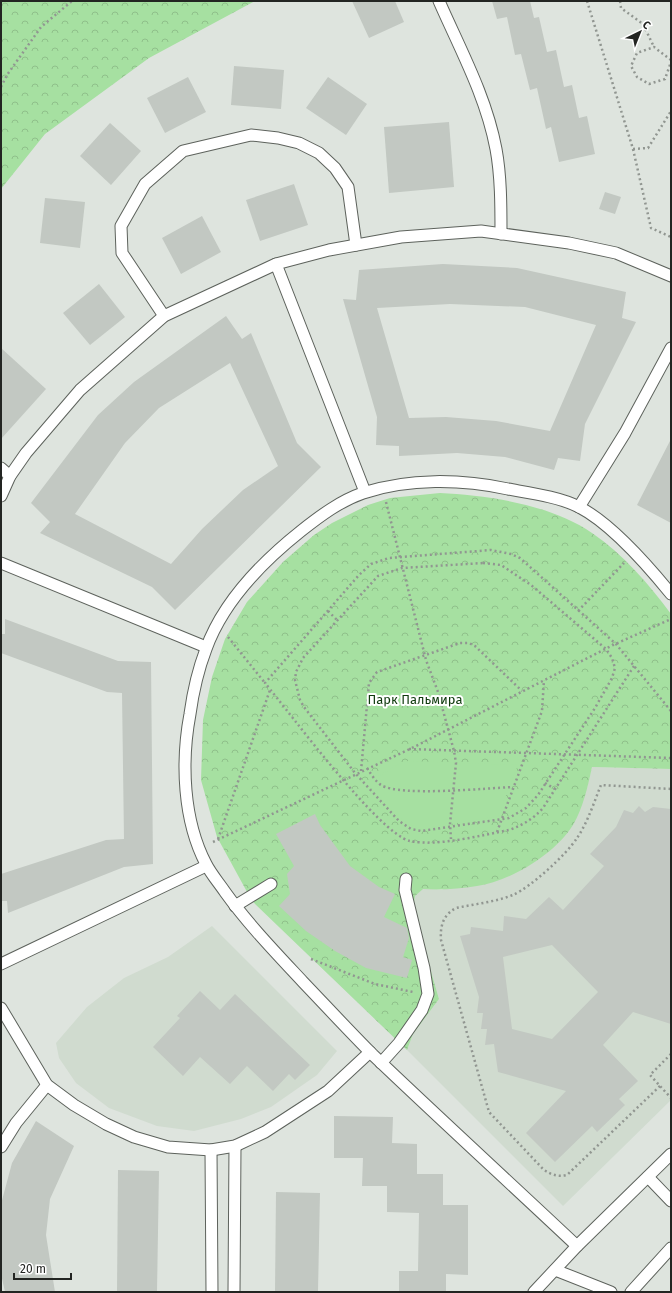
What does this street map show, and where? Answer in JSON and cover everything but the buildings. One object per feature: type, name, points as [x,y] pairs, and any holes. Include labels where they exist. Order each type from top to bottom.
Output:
[{"type":"lane","points":[[439,1],[474,77],[486,110],[496,149],[501,234]]},
{"type":"lane","points":[[164,316],[122,253],[121,226],[145,184],[183,151],[251,134],[299,143],[319,153],[335,168],[348,187],[356,245]]},
{"type":"lane","points":[[1,496],[10,476],[26,453],[80,390],[164,316],[276,264],[329,250],[401,236],[481,231],[569,243],[616,253],[671,276]]},
{"type":"lane","points":[[276,264],[365,492]]},
{"type":"lane","points":[[579,507],[625,433],[671,348]]},
{"type":"lane","points":[[1,468],[10,476]]},
{"type":"lane","points":[[577,1246],[370,1052],[252,928],[235,906],[206,866],[190,822],[186,778],[186,734],[194,691],[206,647],[226,609],[255,572],[283,545],[320,516],[345,501],[365,492],[440,481],[483,484],[529,493],[579,507],[604,525],[634,552],[671,594]]},
{"type":"lane","points":[[1,563],[206,647]]},
{"type":"lane","points":[[1,964],[206,866]]},
{"type":"lane","points":[[382,1063],[399,1043],[422,1010],[428,994],[424,968],[405,890],[406,879]]},
{"type":"lane","points":[[235,906],[271,884]]},
{"type":"lane","points":[[1,1008],[47,1085],[74,1105],[106,1124],[134,1137],[168,1147],[211,1150],[235,1146],[264,1132],[328,1091],[370,1052]]},
{"type":"lane","points":[[1,1146],[16,1123],[47,1085]]},
{"type":"lane","points":[[234,1292],[235,1146]]},
{"type":"lane","points":[[211,1150],[212,1292]]},
{"type":"lane","points":[[534,1292],[577,1246],[671,1154]]},
{"type":"lane","points":[[648,1177],[671,1201]]},
{"type":"lane","points":[[631,1292],[671,1248]]},
{"type":"lane","points":[[555,1270],[611,1292]]},
{"type":"path","points":[[1,87],[7,75],[41,27],[72,1]]},
{"type":"path","points":[[587,1],[633,149],[651,228],[671,237]]},
{"type":"path","points":[[620,1],[621,8],[643,24],[654,47],[671,61],[665,79],[649,84],[637,78],[631,66],[637,53],[654,47]]},
{"type":"path","points":[[633,149],[648,148],[671,111]]},
{"type":"path","points":[[383,489],[424,655],[438,692],[454,751],[456,763],[451,840]]},
{"type":"path","points":[[266,683],[371,564],[378,560],[399,557],[491,550],[520,558],[616,644],[671,711]]},
{"type":"path","points":[[578,611],[634,552]]},
{"type":"path","points":[[483,564],[501,565],[531,584],[606,649],[612,658],[614,668],[612,678],[595,708],[545,783],[526,808],[518,814],[502,819],[421,831],[405,826],[355,773],[304,707],[298,696],[295,680],[296,672],[303,658],[373,579],[388,572],[402,568],[483,564]]},
{"type":"path","points":[[328,611],[337,620]]},
{"type":"path","points":[[199,847],[408,749],[616,644],[671,619]]},
{"type":"path","points":[[218,625],[343,779],[394,833],[402,838],[429,843],[496,832],[521,826],[535,817],[555,790],[634,666]]},
{"type":"path","points":[[361,771],[369,683],[372,676],[377,672],[460,643],[469,643],[476,646],[522,691]]},
{"type":"path","points":[[496,832],[542,711],[544,680]]},
{"type":"path","points":[[218,839],[270,689]]},
{"type":"path","points":[[408,749],[671,758]]},
{"type":"path","points":[[367,768],[381,785],[398,790],[454,790],[513,787]]},
{"type":"path","points":[[545,783],[555,790]]},
{"type":"path","points":[[660,1086],[567,1175],[551,1175],[544,1170],[489,1112],[441,940],[440,928],[450,912],[456,908],[498,900],[514,894],[531,884],[577,839],[601,785],[671,789]]},
{"type":"path","points":[[311,959],[375,984],[428,994]]},
{"type":"path","points":[[671,1054],[650,1075],[671,1098]]},
{"type":"shaded area","points":[[592,767],[671,769],[671,1100],[563,1206],[407,1050],[413,1034],[439,999],[413,909],[415,896],[423,888],[442,890],[587,788]]},
{"type":"shaded area","points":[[212,926],[337,1051],[317,1075],[271,1107],[241,1119],[194,1131],[157,1126],[109,1108],[76,1083],[59,1058],[56,1043],[87,1007],[124,978],[168,957]]},
{"type":"green space","points":[[1,1],[255,1],[149,58],[45,134],[1,189]]},
{"type":"green space","name":"Парк Пальмира","points":[[440,493],[478,496],[519,503],[558,515],[576,523],[614,550],[635,570],[654,592],[671,614],[671,769],[592,767],[587,789],[577,818],[565,836],[544,856],[518,872],[490,883],[457,889],[423,889],[415,896],[413,909],[439,999],[413,1034],[407,1050],[252,901],[217,837],[201,780],[203,720],[212,677],[225,639],[247,602],[283,562],[314,535],[332,523],[368,505],[390,498]]},
{"type":"green space","points":[[408,761],[518,765],[498,816],[422,829],[408,824],[396,815],[367,783],[399,764]]}]
